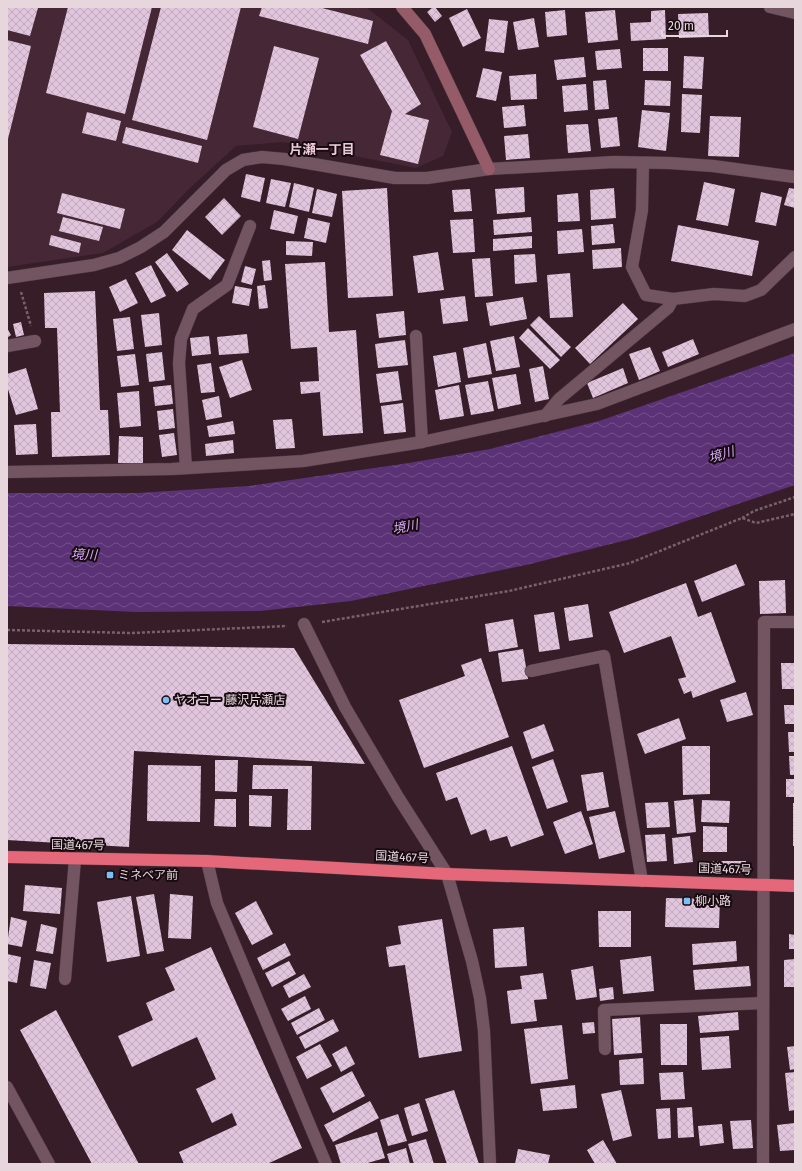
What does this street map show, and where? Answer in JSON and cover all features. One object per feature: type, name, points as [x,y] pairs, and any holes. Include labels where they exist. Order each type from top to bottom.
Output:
[{"type":"highway","name":"国道467号","points":[[7,857],[208,861],[447,874],[795,886]]},
{"type":"street","points":[[402,7],[425,34],[488,169]]},
{"type":"street","points":[[770,7],[795,13]]},
{"type":"street","points":[[12,277],[94,265],[119,258],[141,247],[164,232],[226,170],[243,160],[262,157],[284,159],[395,178],[427,178],[488,169],[614,162],[669,163],[713,166],[795,176]]},
{"type":"street","points":[[643,163],[642,210],[632,266],[646,295],[673,299],[714,294],[745,296],[761,290],[795,257]]},
{"type":"street","points":[[186,468],[179,363],[181,338],[193,309],[227,285],[250,226]]},
{"type":"street","points":[[544,416],[559,399],[668,308],[673,299]]},
{"type":"street","points":[[7,472],[186,468],[303,461],[422,442],[597,404],[795,329]]},
{"type":"street","points":[[416,336],[422,442]]},
{"type":"street","points":[[7,346],[35,341]]},
{"type":"street","points":[[763,1164],[764,622],[795,622]]},
{"type":"street","points":[[304,624],[345,707],[398,797],[447,874],[472,961],[480,998],[484,1031],[490,1164]]},
{"type":"street","points":[[531,670],[604,656],[642,881]]},
{"type":"street","points":[[65,979],[75,859]]},
{"type":"street","points":[[208,861],[217,903],[326,1164]]},
{"type":"street","points":[[605,1050],[604,1010],[763,1002]]},
{"type":"street","points":[[7,1087],[49,1164]]},
{"type":"path","points":[[12,277],[35,341]]},
{"type":"path","points":[[7,630],[132,634],[273,627],[318,622],[509,591],[630,562],[742,518],[754,511],[795,497]]},
{"type":"path","points":[[742,518],[756,523],[795,514]]},
{"type":"shaded area","points":[[7,7],[366,7],[408,40],[452,132],[443,156],[416,168],[283,142],[236,146],[191,187],[157,222],[103,253],[7,267]]},
{"type":"water","name":"境川","points":[[795,353],[795,485],[635,538],[526,565],[351,601],[260,611],[136,612],[7,606],[7,493],[137,493],[249,486],[409,463],[490,449],[599,421]]},
{"type":"building","points":[[7,7],[38,8],[30,36],[7,30]]},
{"type":"building","points":[[68,7],[152,7],[125,114],[46,93]]},
{"type":"building","points":[[161,7],[241,7],[207,140],[132,120]]},
{"type":"building","points":[[262,7],[318,7],[373,21],[368,44],[259,16]]},
{"type":"building","points":[[435,7],[442,16],[435,22],[427,12]]},
{"type":"building","points":[[467,9],[481,38],[463,47],[449,18]]},
{"type":"building","points":[[565,10],[567,35],[547,37],[545,12]]},
{"type":"building","points":[[615,10],[618,40],[588,43],[585,12]]},
{"type":"building","points":[[665,10],[666,39],[631,41],[630,23],[651,22],[651,11]]},
{"type":"building","points":[[708,13],[709,37],[679,38],[678,14]]},
{"type":"building","points":[[534,18],[539,47],[518,50],[513,22]]},
{"type":"building","points":[[489,19],[508,21],[504,53],[485,51]]},
{"type":"building","points":[[7,40],[31,46],[8,139],[7,139]]},
{"type":"building","points":[[386,41],[421,104],[405,114],[429,120],[418,164],[380,155],[392,111],[360,55]]},
{"type":"building","points":[[274,46],[319,58],[298,139],[253,127]]},
{"type":"building","points":[[643,48],[668,48],[668,71],[643,71]]},
{"type":"building","points":[[620,49],[622,68],[597,70],[595,51]]},
{"type":"building","points":[[684,56],[704,57],[702,89],[683,88]]},
{"type":"building","points":[[584,57],[586,77],[557,80],[554,60]]},
{"type":"building","points":[[483,68],[502,72],[496,101],[476,97]]},
{"type":"building","points":[[536,74],[537,99],[511,100],[509,76]]},
{"type":"building","points":[[606,80],[609,109],[595,110],[593,81]]},
{"type":"building","points":[[645,80],[671,81],[670,106],[644,105]]},
{"type":"building","points":[[586,84],[588,110],[564,112],[562,86]]},
{"type":"building","points":[[682,94],[702,95],[700,133],[681,132]]},
{"type":"building","points":[[524,105],[526,126],[504,128],[502,107]]},
{"type":"building","points":[[642,110],[670,113],[666,151],[638,147]]},
{"type":"building","points":[[87,112],[121,121],[116,141],[82,133]]},
{"type":"building","points":[[710,116],[741,117],[739,157],[708,156]]},
{"type":"building","points":[[617,117],[620,146],[601,148],[598,119]]},
{"type":"building","points":[[588,124],[591,151],[568,153],[566,125]]},
{"type":"building","points":[[126,127],[202,146],[198,163],[122,143]]},
{"type":"building","points":[[528,134],[530,158],[506,160],[504,136]]},
{"type":"building","points":[[246,174],[265,178],[260,202],[241,197]]},
{"type":"building","points":[[271,179],[291,183],[285,207],[266,203]]},
{"type":"building","points":[[704,182],[735,189],[728,226],[696,220]]},
{"type":"building","points":[[294,183],[314,188],[309,212],[289,207]]},
{"type":"building","points":[[524,187],[525,212],[497,214],[495,189]]},
{"type":"building","points":[[387,188],[393,296],[348,298],[342,191]]},
{"type":"building","points":[[614,188],[616,218],[591,220],[590,190]]},
{"type":"building","points":[[789,188],[795,189],[795,208],[784,205]]},
{"type":"building","points":[[317,189],[337,194],[332,217],[312,213]]},
{"type":"building","points":[[470,189],[472,211],[454,212],[452,190]]},
{"type":"building","points":[[761,192],[782,197],[776,226],[755,222]]},
{"type":"building","points":[[62,193],[125,209],[120,229],[57,213]]},
{"type":"building","points":[[578,193],[580,221],[558,222],[557,195]]},
{"type":"building","points":[[224,198],[241,216],[222,235],[205,217]]},
{"type":"building","points":[[274,210],[298,216],[294,234],[270,229]]},
{"type":"building","points":[[63,217],[103,227],[99,241],[59,231]]},
{"type":"building","points":[[531,217],[532,232],[494,235],[493,220]]},
{"type":"building","points":[[308,218],[330,223],[326,243],[304,238]]},
{"type":"building","points":[[473,219],[475,252],[453,253],[450,220]]},
{"type":"building","points":[[613,224],[615,243],[592,245],[591,226]]},
{"type":"building","points":[[678,225],[759,241],[752,276],[671,261]]},
{"type":"building","points":[[582,229],[584,252],[558,254],[557,231]]},
{"type":"building","points":[[187,230],[225,260],[210,280],[172,250]]},
{"type":"building","points":[[51,235],[81,243],[79,253],[49,245]]},
{"type":"building","points":[[532,236],[532,248],[493,251],[493,239]]},
{"type":"building","points":[[286,241],[313,242],[312,256],[286,255]]},
{"type":"building","points":[[621,248],[622,267],[593,269],[592,250]]},
{"type":"building","points":[[438,252],[444,290],[418,293],[413,256]]},
{"type":"building","points":[[167,253],[189,284],[177,292],[155,262]]},
{"type":"building","points":[[535,254],[537,282],[515,284],[514,255]]},
{"type":"building","points":[[490,258],[493,296],[475,297],[472,259]]},
{"type":"building","points":[[270,260],[272,280],[264,281],[262,261]]},
{"type":"building","points":[[325,262],[329,332],[356,330],[363,433],[323,436],[320,392],[301,394],[300,382],[319,381],[317,347],[291,349],[285,264]]},
{"type":"building","points":[[151,265],[166,296],[151,303],[135,273]]},
{"type":"building","points":[[245,266],[256,269],[252,285],[241,282]]},
{"type":"building","points":[[570,273],[573,317],[550,318],[547,275]]},
{"type":"building","points":[[126,279],[138,303],[120,312],[109,287]]},
{"type":"building","points":[[265,285],[268,308],[259,309],[257,286]]},
{"type":"building","points":[[235,286],[252,289],[249,306],[232,303]]},
{"type":"building","points":[[95,291],[100,410],[108,410],[110,455],[52,457],[51,412],[60,412],[57,328],[45,328],[44,293]]},
{"type":"building","points":[[465,296],[468,321],[443,324],[440,299]]},
{"type":"building","points":[[523,297],[527,319],[490,326],[486,303]]},
{"type":"building","points":[[623,303],[638,319],[590,364],[575,348]]},
{"type":"building","points":[[404,311],[406,335],[379,338],[376,314]]},
{"type":"building","points":[[159,313],[162,345],[145,347],[141,315]]},
{"type":"building","points":[[539,316],[571,347],[561,357],[530,325]]},
{"type":"building","points":[[130,317],[134,349],[117,351],[113,319]]},
{"type":"building","points":[[21,322],[24,335],[16,337],[13,324]]},
{"type":"building","points":[[7,328],[11,335],[7,338]]},
{"type":"building","points":[[528,328],[560,360],[550,369],[519,338]]},
{"type":"building","points":[[247,334],[249,353],[219,355],[217,337]]},
{"type":"building","points":[[209,336],[211,354],[192,356],[190,338]]},
{"type":"building","points":[[514,336],[520,367],[496,371],[490,341]]},
{"type":"building","points":[[693,339],[699,354],[668,367],[662,352]]},
{"type":"building","points":[[405,340],[408,365],[378,368],[375,344]]},
{"type":"building","points":[[486,343],[492,374],[468,378],[463,348]]},
{"type":"building","points":[[650,347],[660,371],[639,380],[629,354]]},
{"type":"building","points":[[162,352],[165,380],[149,382],[146,354]]},
{"type":"building","points":[[456,352],[461,382],[438,387],[433,356]]},
{"type":"building","points":[[135,354],[139,385],[121,387],[117,356]]},
{"type":"building","points":[[242,360],[252,390],[230,398],[219,367]]},
{"type":"building","points":[[211,363],[215,392],[201,393],[197,365]]},
{"type":"building","points":[[543,366],[549,399],[535,402],[529,369]]},
{"type":"building","points":[[26,368],[38,409],[16,415],[7,386],[7,374]]},
{"type":"building","points":[[623,368],[628,383],[593,398],[587,383]]},
{"type":"building","points":[[398,371],[402,400],[380,403],[376,374]]},
{"type":"building","points":[[516,374],[521,404],[498,409],[492,378]]},
{"type":"building","points":[[488,381],[494,411],[471,415],[465,385]]},
{"type":"building","points":[[171,385],[173,404],[155,406],[153,387]]},
{"type":"building","points":[[459,385],[464,416],[440,420],[435,390]]},
{"type":"building","points":[[139,391],[141,426],[120,428],[117,393]]},
{"type":"building","points":[[219,396],[222,417],[206,420],[202,400]]},
{"type":"building","points":[[403,403],[406,432],[384,434],[381,406]]},
{"type":"building","points":[[173,409],[175,428],[159,430],[157,411]]},
{"type":"building","points":[[292,419],[295,448],[276,449],[273,420]]},
{"type":"building","points":[[233,421],[235,434],[209,437],[207,426]]},
{"type":"building","points":[[36,424],[38,454],[16,455],[14,425]]},
{"type":"building","points":[[174,433],[177,455],[162,457],[159,435]]},
{"type":"building","points":[[119,436],[143,437],[143,464],[118,463]]},
{"type":"building","points":[[233,440],[234,453],[206,456],[205,444]]},
{"type":"building","points":[[736,564],[745,585],[702,602],[694,581]]},
{"type":"building","points":[[785,580],[786,613],[760,614],[759,581]]},
{"type":"building","points":[[686,583],[698,617],[711,612],[736,682],[693,698],[691,691],[684,694],[678,679],[686,677],[671,636],[624,653],[609,612]]},
{"type":"building","points":[[588,604],[593,637],[569,641],[564,608]]},
{"type":"building","points":[[554,612],[560,649],[539,652],[534,615]]},
{"type":"building","points":[[513,619],[518,647],[489,652],[485,624]]},
{"type":"building","name":"ヤオコー 藤沢片瀬店","points":[[7,644],[294,648],[365,764],[134,751],[129,847],[7,840]]},
{"type":"building","points":[[523,649],[528,679],[502,682],[498,653]]},
{"type":"building","points":[[481,658],[509,737],[424,768],[399,700],[465,676],[461,665]]},
{"type":"building","points":[[781,663],[795,663],[795,689],[782,689]]},
{"type":"building","points":[[746,692],[753,715],[727,722],[720,700]]},
{"type":"building","points":[[784,705],[795,705],[795,724],[785,724]]},
{"type":"building","points":[[679,718],[686,739],[645,754],[637,734]]},
{"type":"building","points":[[544,724],[554,751],[532,759],[523,732]]},
{"type":"building","points":[[788,732],[795,732],[795,752],[789,752]]},
{"type":"building","points":[[512,746],[544,835],[511,847],[507,836],[490,841],[486,829],[471,835],[457,797],[446,801],[436,773]]},
{"type":"building","points":[[682,746],[710,746],[710,794],[683,795]]},
{"type":"building","points":[[789,756],[795,756],[795,775],[790,775]]},
{"type":"building","points":[[553,759],[568,802],[547,809],[532,767]]},
{"type":"building","points":[[215,760],[238,760],[237,792],[215,791]]},
{"type":"building","points":[[148,765],[201,766],[200,822],[147,821]]},
{"type":"building","points":[[253,765],[312,766],[311,830],[287,830],[288,789],[252,789]]},
{"type":"building","points":[[603,772],[609,807],[587,811],[581,775]]},
{"type":"building","points":[[786,779],[795,779],[795,797],[786,797]]},
{"type":"building","points":[[249,795],[272,796],[271,827],[249,826]]},
{"type":"building","points":[[215,799],[236,799],[236,827],[214,826]]},
{"type":"building","points":[[693,799],[696,832],[677,834],[674,801]]},
{"type":"building","points":[[702,800],[730,801],[729,823],[701,822]]},
{"type":"building","points":[[668,802],[670,827],[647,828],[645,803]]},
{"type":"building","points":[[793,803],[795,803],[795,846],[793,846]]},
{"type":"building","points":[[581,811],[593,844],[565,854],[553,822]]},
{"type":"building","points":[[615,811],[625,852],[599,859],[589,817]]},
{"type":"building","points":[[703,826],[727,827],[727,852],[703,852]]},
{"type":"building","points":[[665,834],[667,861],[647,862],[645,835]]},
{"type":"building","points":[[690,836],[693,862],[674,864],[672,838]]},
{"type":"building","points":[[702,861],[746,861],[746,873],[702,873]]},
{"type":"building","points":[[25,885],[62,888],[60,914],[23,911]]},
{"type":"building","points":[[154,894],[164,951],[147,954],[136,897]]},
{"type":"building","points":[[170,894],[193,896],[191,939],[168,938]]},
{"type":"building","points":[[131,896],[140,956],[107,962],[97,902]]},
{"type":"building","points":[[666,898],[720,899],[719,928],[665,927]]},
{"type":"building","points":[[256,901],[273,934],[252,945],[235,913]]},
{"type":"building","points":[[598,911],[631,911],[631,947],[599,947]]},
{"type":"building","points":[[11,917],[27,921],[22,947],[7,944]]},
{"type":"building","points":[[442,919],[462,1051],[419,1058],[405,965],[389,967],[386,947],[401,944],[398,926]]},
{"type":"building","points":[[41,924],[57,928],[53,954],[36,951]]},
{"type":"building","points":[[524,927],[527,966],[495,968],[493,929]]},
{"type":"building","points":[[789,934],[795,935],[795,949],[789,949]]},
{"type":"building","points":[[736,941],[737,961],[693,965],[692,944]]},
{"type":"building","points":[[285,943],[291,955],[263,970],[257,958]]},
{"type":"building","points":[[211,947],[302,1148],[267,1164],[184,1164],[179,1152],[237,1125],[232,1113],[212,1123],[196,1089],[216,1079],[197,1037],[132,1067],[118,1036],[153,1020],[146,1003],[175,990],[165,968]]},
{"type":"building","points":[[7,954],[21,957],[17,983],[7,981]]},
{"type":"building","points":[[651,956],[654,991],[623,994],[620,960]]},
{"type":"building","points":[[795,959],[795,987],[784,987],[784,960]]},
{"type":"building","points":[[34,960],[51,963],[46,989],[30,986]]},
{"type":"building","points":[[289,961],[296,974],[272,987],[265,973]]},
{"type":"building","points":[[593,966],[597,997],[576,1000],[571,970]]},
{"type":"building","points":[[749,966],[751,986],[695,990],[693,970]]},
{"type":"building","points":[[543,973],[547,999],[534,1000],[537,1021],[511,1024],[507,991],[522,989],[520,976]]},
{"type":"building","points":[[304,974],[311,987],[289,998],[283,986]]},
{"type":"building","points":[[613,987],[614,999],[600,1001],[599,989]]},
{"type":"building","points":[[305,996],[311,1009],[288,1021],[281,1009]]},
{"type":"building","points":[[319,1008],[325,1020],[297,1035],[291,1023]]},
{"type":"building","points":[[56,1010],[139,1164],[92,1164],[20,1030]]},
{"type":"building","points":[[738,1012],[739,1030],[700,1033],[698,1016]]},
{"type":"building","points":[[640,1017],[642,1053],[614,1055],[612,1019]]},
{"type":"building","points":[[333,1019],[339,1031],[305,1049],[299,1037]]},
{"type":"building","points":[[594,1022],[595,1033],[583,1034],[582,1023]]},
{"type":"building","points":[[660,1024],[687,1024],[687,1065],[661,1065]]},
{"type":"building","points":[[562,1025],[568,1079],[531,1084],[524,1029]]},
{"type":"building","points":[[729,1036],[731,1068],[702,1070],[700,1038]]},
{"type":"building","points":[[320,1044],[332,1066],[307,1079],[296,1057]]},
{"type":"building","points":[[346,1046],[355,1064],[341,1072],[332,1054]]},
{"type":"building","points":[[795,1046],[795,1069],[790,1070],[787,1047]]},
{"type":"building","points":[[643,1058],[644,1084],[620,1085],[619,1060]]},
{"type":"building","points":[[352,1071],[365,1096],[333,1113],[320,1088]]},
{"type":"building","points":[[683,1072],[685,1099],[661,1100],[659,1073]]},
{"type":"building","points":[[795,1072],[795,1110],[789,1111],[785,1073]]},
{"type":"building","points":[[575,1085],[577,1108],[543,1111],[540,1089]]},
{"type":"building","points":[[454,1090],[479,1164],[447,1164],[425,1099]]},
{"type":"building","points":[[621,1090],[632,1136],[613,1141],[601,1094]]},
{"type":"building","points":[[370,1101],[379,1118],[333,1142],[324,1125]]},
{"type":"building","points":[[419,1103],[428,1131],[412,1136],[404,1108]]},
{"type":"building","points":[[692,1107],[694,1137],[678,1138],[677,1108]]},
{"type":"building","points":[[670,1108],[671,1138],[658,1139],[656,1109]]},
{"type":"building","points":[[398,1114],[407,1141],[388,1146],[380,1120]]},
{"type":"building","points":[[751,1120],[753,1148],[733,1149],[730,1121]]},
{"type":"building","points":[[795,1123],[795,1150],[780,1151],[777,1125]]},
{"type":"building","points":[[722,1124],[724,1143],[700,1146],[698,1126]]},
{"type":"building","points":[[377,1132],[385,1158],[364,1164],[341,1164],[335,1145]]},
{"type":"building","points":[[426,1139],[434,1164],[414,1164],[408,1144]]},
{"type":"building","points":[[603,1140],[617,1164],[595,1164],[587,1150]]},
{"type":"building","points":[[406,1148],[410,1164],[390,1164],[387,1154]]},
{"type":"building","points":[[518,1149],[550,1155],[548,1164],[515,1164]]},
{"type":"place","name":"ヤオコー 藤沢片瀬店","points":[[166,700]]},
{"type":"place","name":"ミネベア前","points":[[110,875]]},
{"type":"place","name":"柳小路","points":[[687,901]]},
{"type":"district","name":"片瀬一丁目","points":[[322,149]]}]
